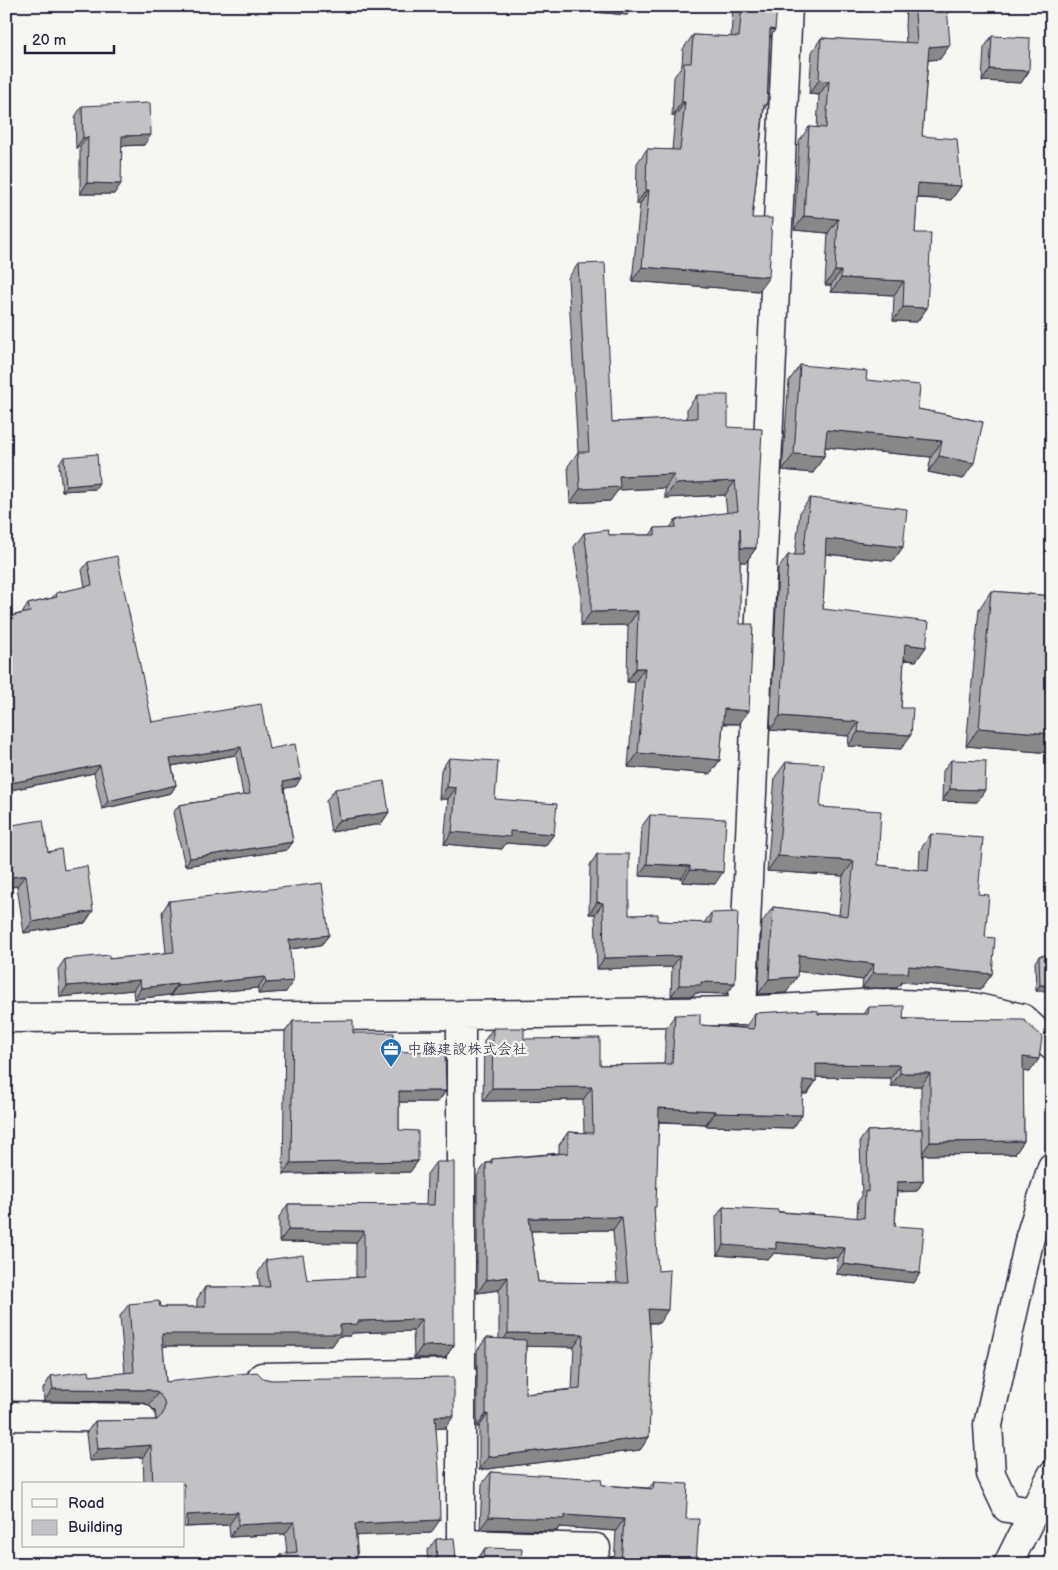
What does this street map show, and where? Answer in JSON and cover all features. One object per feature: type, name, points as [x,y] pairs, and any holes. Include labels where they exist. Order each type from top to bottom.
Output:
[{"type":"street","points":[[742,1011],[788,6]]},
{"type":"street","points":[[6,1018],[742,1011],[876,1003],[973,1007],[1022,1018],[1052,1046]]},
{"type":"street","points":[[461,1015],[461,1554],[596,1548]]},
{"type":"street","points":[[1043,1506],[1007,1508],[990,1474],[988,1424],[1030,1237],[1052,1167]]},
{"type":"street","points":[[262,1377],[462,1374]]},
{"type":"street","points":[[6,1416],[141,1418]]},
{"type":"street","points":[[1008,1564],[1043,1506],[1052,1475]]},
{"type":"building","points":[[742,6],[777,6],[775,30],[770,29],[767,105],[764,105],[752,218],[772,218],[769,277],[642,267],[649,190],[646,190],[647,149],[680,150],[685,102],[682,102],[684,63],[691,63],[693,35],[739,37]]},
{"type":"building","points":[[915,6],[947,6],[950,45],[929,47],[922,136],[957,139],[961,186],[918,183],[915,233],[931,233],[927,308],[903,307],[904,281],[841,278],[841,271],[835,271],[838,219],[804,216],[809,127],[826,128],[829,81],[819,80],[821,38],[917,43]]},
{"type":"building","points":[[992,36],[1030,38],[1029,71],[990,69]]},
{"type":"building","points":[[150,103],[151,135],[122,136],[121,184],[87,183],[88,137],[83,138],[82,106]]},
{"type":"building","points":[[605,263],[612,422],[697,418],[697,395],[728,395],[728,427],[762,429],[756,548],[741,548],[740,528],[740,624],[753,624],[749,711],[724,709],[720,760],[638,753],[645,668],[636,668],[638,611],[591,612],[591,578],[584,533],[608,530],[609,535],[655,535],[655,528],[676,527],[675,520],[738,511],[735,481],[675,484],[674,474],[619,476],[620,487],[580,489],[578,452],[589,452],[578,264]]},
{"type":"building","points":[[800,365],[867,371],[866,380],[920,385],[918,409],[983,422],[974,463],[939,456],[942,441],[827,430],[824,456],[794,454]]},
{"type":"building","points":[[97,454],[99,483],[66,486],[64,457]]},
{"type":"building","points":[[810,498],[907,509],[903,547],[826,539],[823,609],[929,622],[926,647],[905,644],[901,708],[913,708],[911,735],[858,732],[859,722],[780,716],[788,555],[803,555]]},
{"type":"building","points":[[117,556],[152,722],[261,704],[269,749],[295,744],[301,778],[283,782],[293,842],[190,858],[179,805],[250,794],[241,747],[170,759],[176,785],[108,801],[100,765],[6,784],[6,617],[30,612],[28,604],[57,597],[56,593],[92,585],[88,562]]},
{"type":"building","points":[[991,591],[1052,596],[1052,734],[979,728]]},
{"type":"building","points":[[449,758],[498,761],[495,799],[557,804],[554,834],[510,831],[510,837],[452,832],[456,788],[447,787]]},
{"type":"building","points":[[951,760],[986,761],[985,790],[950,789]]},
{"type":"building","points":[[786,762],[824,764],[820,807],[881,811],[878,865],[928,871],[931,834],[983,838],[978,894],[989,895],[985,937],[995,938],[992,974],[909,966],[908,973],[873,973],[874,964],[799,955],[797,977],[769,979],[773,907],[848,916],[854,861],[778,856]]},
{"type":"building","points":[[384,781],[389,812],[339,820],[335,789]]},
{"type":"building","points":[[650,815],[726,819],[723,872],[690,870],[690,866],[647,864]]},
{"type":"building","points":[[43,820],[48,852],[61,849],[64,870],[87,866],[93,911],[32,922],[26,875],[6,878],[6,826]]},
{"type":"building","points":[[597,854],[629,854],[629,915],[658,914],[658,921],[711,923],[711,913],[738,912],[735,983],[701,982],[701,985],[679,985],[680,956],[604,958],[603,903],[597,902]]},
{"type":"building","points":[[322,883],[329,935],[289,940],[293,981],[266,983],[265,977],[141,988],[140,980],[67,986],[65,959],[109,955],[109,959],[174,952],[169,901]]},
{"type":"building","points":[[1052,955],[1052,985],[1040,985],[1039,956]]},
{"type":"building","points":[[904,1006],[903,1019],[1024,1020],[1042,1037],[1039,1059],[1023,1057],[1024,1141],[930,1142],[930,1073],[900,1073],[900,1065],[816,1064],[816,1081],[803,1080],[802,1115],[715,1113],[715,1111],[659,1108],[656,1207],[654,1207],[658,1271],[670,1270],[668,1310],[648,1309],[652,1354],[649,1437],[488,1457],[486,1338],[526,1340],[525,1394],[580,1389],[583,1334],[508,1333],[508,1277],[486,1280],[486,1163],[492,1163],[492,1159],[568,1153],[568,1132],[593,1133],[592,1087],[492,1088],[493,1028],[524,1028],[524,1039],[600,1038],[600,1065],[672,1064],[675,1015],[700,1014],[700,1025],[754,1029],[755,1013],[808,1010],[818,1011],[818,1014],[868,1014],[869,1007]],"holes":[[[622,1217],[628,1283],[538,1282],[529,1218]]]},
{"type":"building","points":[[353,1020],[353,1033],[394,1033],[394,1052],[445,1051],[446,1091],[399,1091],[399,1130],[418,1131],[418,1161],[291,1163],[293,1021]]},
{"type":"building","points":[[922,1129],[923,1181],[897,1182],[895,1226],[924,1228],[920,1273],[843,1264],[845,1248],[776,1242],[776,1249],[724,1245],[723,1207],[864,1218],[865,1191],[868,1192],[867,1131]]},
{"type":"building","points":[[436,1162],[454,1162],[454,1345],[422,1346],[422,1319],[358,1321],[358,1324],[340,1325],[340,1334],[162,1334],[166,1382],[257,1372],[263,1378],[271,1380],[454,1377],[454,1416],[435,1416],[440,1520],[355,1524],[358,1564],[281,1564],[281,1554],[297,1552],[294,1522],[238,1525],[238,1512],[187,1515],[187,1527],[185,1527],[185,1482],[153,1482],[151,1445],[98,1449],[95,1421],[157,1420],[163,1414],[165,1406],[163,1399],[158,1393],[150,1390],[53,1389],[51,1376],[89,1371],[90,1376],[134,1372],[129,1304],[159,1301],[160,1307],[205,1307],[205,1287],[270,1287],[266,1260],[303,1255],[307,1280],[364,1277],[364,1231],[288,1230],[288,1204],[434,1205]]},
{"type":"building","points":[[491,1472],[601,1479],[602,1485],[653,1489],[654,1482],[688,1484],[686,1519],[699,1519],[696,1564],[621,1564],[624,1519],[565,1515],[565,1519],[489,1517]]},
{"type":"building","points":[[454,1538],[456,1559],[460,1564],[437,1564],[436,1539]]},
{"type":"building","points":[[485,1548],[522,1549],[521,1564],[479,1564],[483,1560]]},
{"type":"place","name":"中藤建設株式会社","points":[[391,1068]]}]
